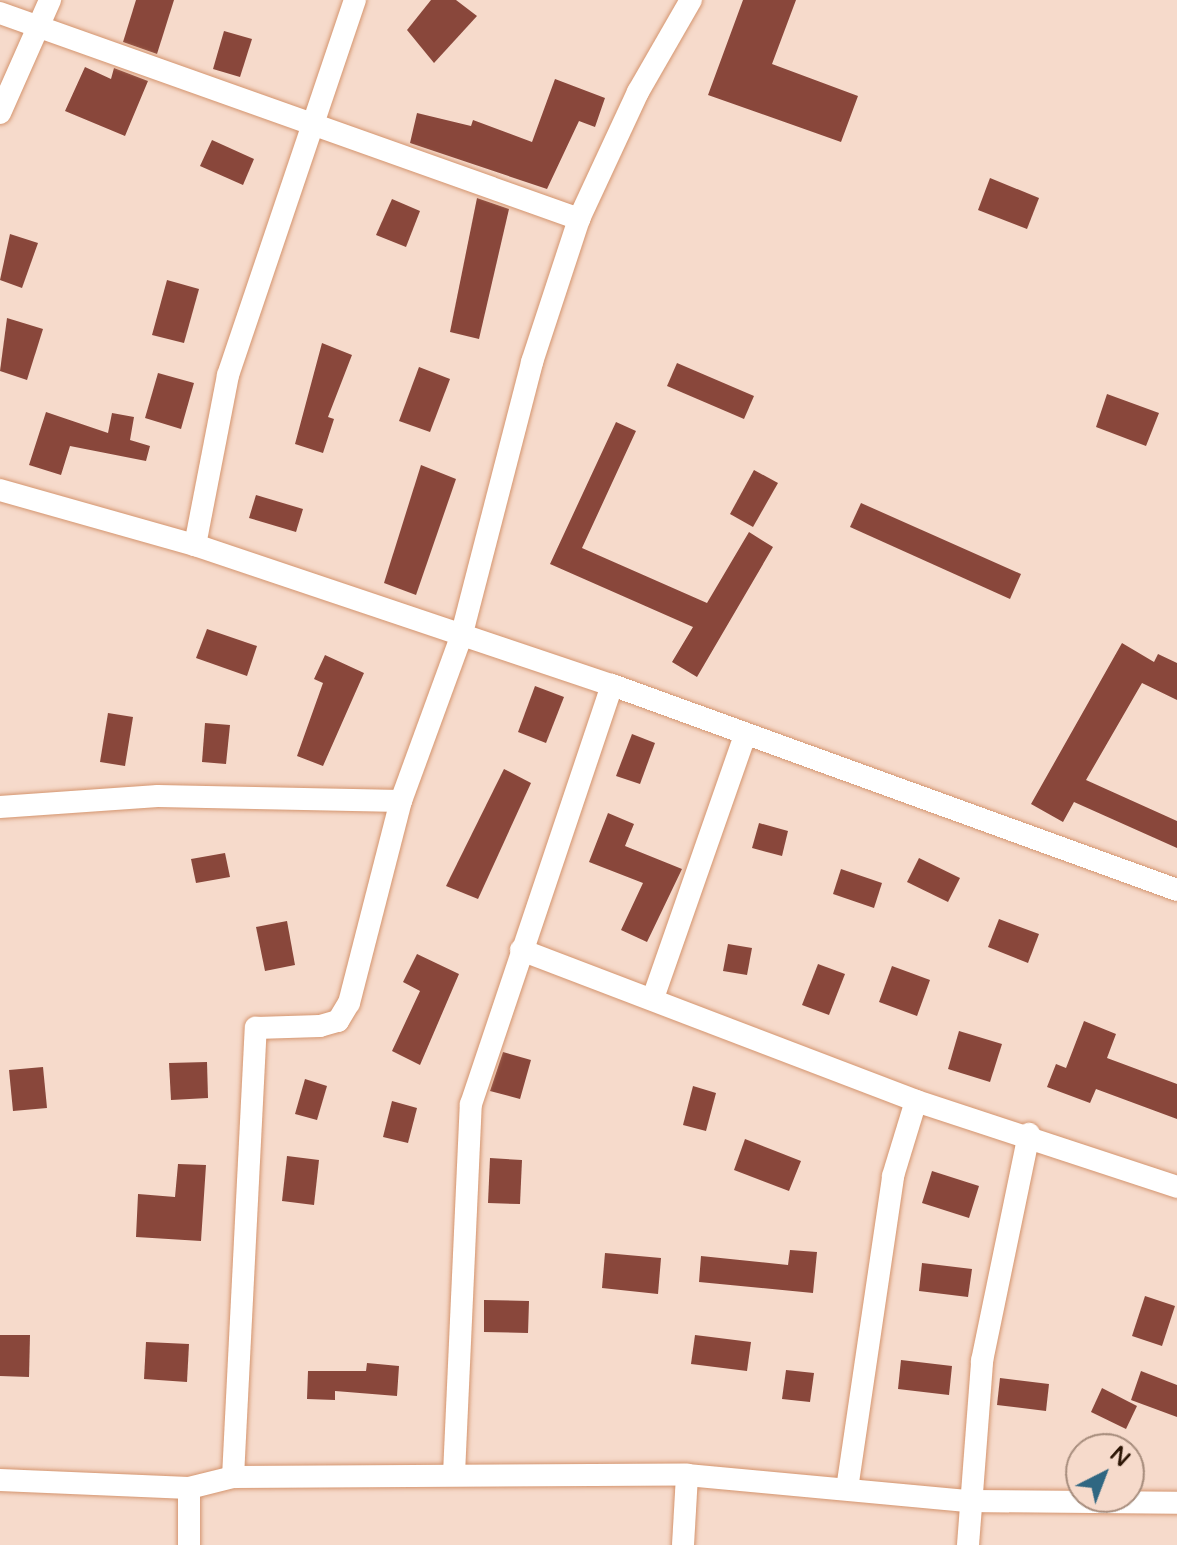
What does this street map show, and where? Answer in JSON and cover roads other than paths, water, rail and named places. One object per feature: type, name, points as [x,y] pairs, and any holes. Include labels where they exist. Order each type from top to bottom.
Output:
[{"type":"street","points":[[0,113],[39,31],[50,0]]},
{"type":"street","points":[[195,545],[228,375],[355,0]]},
{"type":"street","points":[[233,1477],[256,1028],[320,1026],[344,1012],[401,801],[461,637],[532,362],[579,219],[638,92],[691,0]]},
{"type":"street","points":[[0,13],[39,31],[315,120],[579,219]]},
{"type":"street","points":[[0,490],[195,545],[461,637],[612,685],[745,736],[1177,890]]},
{"type":"street","points":[[454,1474],[471,1104],[612,685]]},
{"type":"street","points":[[653,998],[745,736]]},
{"type":"street","points":[[0,807],[158,796],[401,801]]},
{"type":"street","points":[[521,950],[916,1101],[1029,1134],[1177,1187]]},
{"type":"street","points":[[847,1489],[893,1176],[916,1101]]},
{"type":"street","points":[[968,1545],[967,1501],[982,1361],[1029,1134]]},
{"type":"street","points":[[683,1545],[687,1475]]},
{"type":"street","points":[[0,1480],[189,1488],[233,1477],[687,1475],[967,1501],[1175,1496]]},
{"type":"street","points":[[189,1488],[189,1545]]}]
